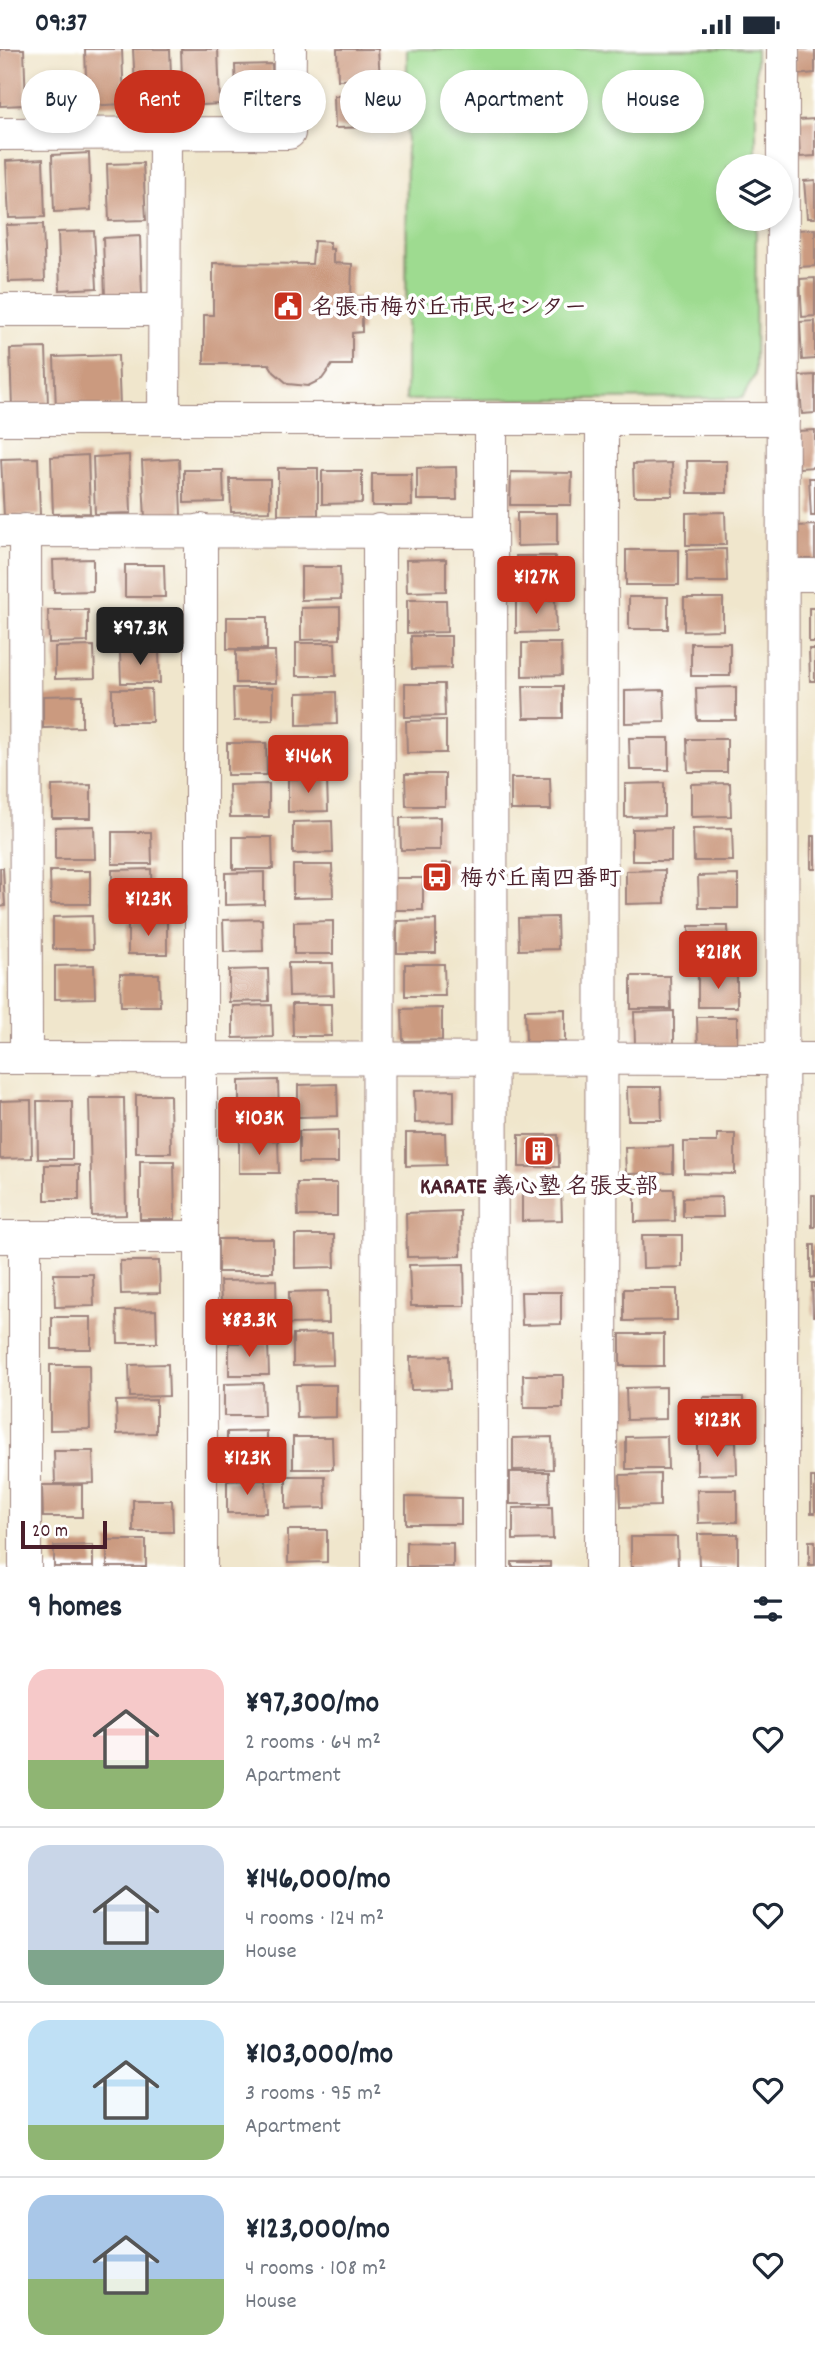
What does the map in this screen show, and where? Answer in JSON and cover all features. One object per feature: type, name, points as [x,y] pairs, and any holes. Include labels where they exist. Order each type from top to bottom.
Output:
[{"type":"street","points":[[0,134],[289,133],[290,49]]},
{"type":"street","points":[[782,1567],[783,49]]},
{"type":"street","points":[[164,419],[165,135]]},
{"type":"street","points":[[0,310],[164,310]]},
{"type":"street","points":[[0,419],[783,419]]},
{"type":"street","points":[[601,1567],[602,419]]},
{"type":"street","points":[[491,420],[492,1567]]},
{"type":"street","points":[[201,530],[201,1567]]},
{"type":"street","points":[[378,1567],[379,530]]},
{"type":"street","points":[[491,532],[13,531],[13,1058],[815,1059]]},
{"type":"street","points":[[783,575],[815,575]]},
{"type":"street","points":[[25,1567],[13,1237],[201,1237]]},
{"type":"green space","points":[[407,49],[756,49],[756,154],[716,154],[716,231],[756,231],[755,375],[742,398],[406,400],[407,133],[426,133],[426,70],[407,70]]},
{"type":"building","points":[[0,49],[24,49],[21,105],[0,106]]},
{"type":"building","points":[[85,49],[122,49],[123,70],[114,70],[114,105],[100,105],[100,70],[86,70]]},
{"type":"building","points":[[133,49],[170,49],[171,70],[134,70]]},
{"type":"building","points":[[181,49],[218,49],[219,104],[205,105],[205,70],[182,70]]},
{"type":"building","points":[[337,49],[378,49],[379,70],[340,70],[338,80]]},
{"type":"building","points":[[794,49],[815,49],[815,73],[795,75]]},
{"type":"building","points":[[272,64],[272,70],[235,70],[235,65]]},
{"type":"building","points":[[334,96],[340,96],[340,128],[335,128]]},
{"type":"building","points":[[815,119],[815,156],[800,157],[798,120]]},
{"type":"building","points":[[89,153],[91,210],[54,212],[52,155]]},
{"type":"building","points":[[43,159],[45,217],[9,218],[6,161]]},
{"type":"building","points":[[143,163],[146,220],[109,221],[107,164]]},
{"type":"building","points":[[815,180],[815,218],[807,218],[804,181]]},
{"type":"building","points":[[43,224],[45,281],[9,282],[6,225]]},
{"type":"building","points":[[815,229],[815,266],[798,267],[796,230]]},
{"type":"building","points":[[94,231],[97,288],[60,290],[58,232]]},
{"type":"building","points":[[140,236],[142,294],[105,295],[103,238]]},
{"type":"building","name":"名張市梅が丘市民センター","points":[[314,241],[330,242],[333,263],[352,264],[351,297],[362,297],[362,332],[352,333],[352,365],[332,365],[322,379],[308,386],[288,384],[269,364],[204,364],[204,315],[213,315],[213,263],[312,264]]},
{"type":"building","points":[[815,278],[815,316],[802,317],[800,279]]},
{"type":"building","points":[[815,321],[815,359],[802,360],[800,322]]},
{"type":"building","points":[[46,348],[48,405],[12,407],[10,349]]},
{"type":"building","points":[[118,355],[120,406],[56,409],[54,357]]},
{"type":"building","points":[[815,375],[815,413],[802,414],[799,376]]},
{"type":"building","points":[[815,430],[815,467],[799,468],[797,431]]},
{"type":"building","points":[[88,455],[90,513],[53,514],[51,457]]},
{"type":"building","points":[[129,455],[131,513],[95,514],[93,457]]},
{"type":"building","points":[[38,458],[40,515],[4,516],[1,459]]},
{"type":"building","points":[[179,459],[181,516],[145,518],[142,461]]},
{"type":"building","points":[[687,461],[727,461],[727,493],[688,493]]},
{"type":"building","points":[[672,463],[673,496],[634,496],[633,464]]},
{"type":"building","points":[[456,467],[457,500],[417,500],[417,468]]},
{"type":"building","points":[[278,468],[318,468],[318,515],[278,515]]},
{"type":"building","points":[[184,470],[223,470],[224,502],[184,503]]},
{"type":"building","points":[[322,471],[362,471],[362,503],[322,504]]},
{"type":"building","points":[[511,472],[572,473],[571,505],[510,505]]},
{"type":"building","points":[[372,474],[411,474],[412,506],[372,506]]},
{"type":"building","points":[[809,478],[815,478],[815,516],[811,516]]},
{"type":"building","points":[[230,479],[270,479],[270,511],[231,512]]},
{"type":"building","points":[[725,512],[726,545],[686,545],[686,513]]},
{"type":"building","points":[[517,513],[557,513],[557,545],[517,546]]},
{"type":"building","points":[[815,525],[815,563],[798,564],[796,526]]},
{"type":"building","points":[[726,549],[727,582],[687,582],[687,550]]},
{"type":"building","points":[[626,550],[679,550],[679,585],[626,585]]},
{"type":"building","points":[[516,556],[555,556],[555,588],[516,589]]},
{"type":"building","points":[[93,559],[93,591],[54,592],[53,560]]},
{"type":"building","points":[[446,559],[446,591],[407,592],[406,560]]},
{"type":"building","points":[[125,565],[164,565],[165,597],[125,597]]},
{"type":"building","points":[[301,567],[340,567],[341,599],[301,600]]},
{"type":"building","points":[[629,597],[668,597],[668,629],[629,629]]},
{"type":"building","points":[[684,598],[723,598],[723,630],[684,631]]},
{"type":"building","points":[[407,600],[446,600],[447,632],[407,633]]},
{"type":"building","points":[[516,600],[555,600],[556,632],[516,633]]},
{"type":"building","points":[[340,607],[340,639],[301,640],[301,608]]},
{"type":"building","points":[[809,608],[815,608],[815,642],[809,642]]},
{"type":"building","points":[[48,610],[88,610],[88,642],[49,643]]},
{"type":"building","points":[[115,610],[154,610],[154,642],[115,643]]},
{"type":"building","points":[[227,617],[267,617],[267,649],[227,649]]},
{"type":"building","points":[[411,636],[451,636],[451,668],[412,669]]},
{"type":"building","points":[[296,643],[335,643],[336,676],[296,676]]},
{"type":"building","points":[[522,643],[561,643],[562,675],[522,676]]},
{"type":"building","points":[[691,643],[730,643],[730,676],[691,676]]},
{"type":"building","points":[[94,646],[95,678],[55,679],[55,647]]},
{"type":"building","points":[[809,649],[815,649],[815,681],[810,681]]},
{"type":"building","points":[[120,651],[159,651],[160,683],[121,683]]},
{"type":"building","points":[[236,651],[275,651],[276,683],[236,683]]},
{"type":"building","points":[[405,684],[444,684],[445,716],[405,717]]},
{"type":"building","points":[[523,686],[563,686],[563,718],[524,718]]},
{"type":"building","points":[[736,687],[736,720],[697,720],[696,688]]},
{"type":"building","points":[[233,688],[273,688],[273,720],[234,721]]},
{"type":"building","points":[[112,689],[151,689],[152,722],[112,722]]},
{"type":"building","points":[[664,690],[665,722],[625,723],[625,691]]},
{"type":"building","points":[[336,692],[337,724],[297,725],[297,693]]},
{"type":"building","points":[[82,695],[82,727],[43,728],[43,696]]},
{"type":"building","points":[[446,720],[446,753],[407,753],[406,721]]},
{"type":"building","points":[[629,738],[669,738],[669,770],[630,770]]},
{"type":"building","points":[[336,739],[337,772],[297,773],[297,740]]},
{"type":"building","points":[[687,739],[727,739],[727,772],[688,772]]},
{"type":"building","points":[[227,743],[266,743],[267,775],[227,775]]},
{"type":"building","points":[[405,774],[445,774],[445,806],[406,806]]},
{"type":"building","points":[[511,778],[550,778],[551,810],[511,810]]},
{"type":"building","points":[[288,779],[327,779],[328,811],[288,812]]},
{"type":"building","points":[[664,783],[664,816],[625,817],[625,784]]},
{"type":"building","points":[[730,783],[731,816],[691,817],[691,784]]},
{"type":"building","points":[[269,784],[269,817],[230,817],[229,785]]},
{"type":"building","points":[[91,785],[91,818],[52,818],[52,786]]},
{"type":"building","points":[[440,817],[440,850],[401,850],[400,818]]},
{"type":"building","points":[[332,821],[333,853],[293,854],[293,822]]},
{"type":"building","points":[[94,826],[95,859],[55,859],[55,827]]},
{"type":"building","points":[[671,828],[671,861],[632,861],[632,829]]},
{"type":"building","points":[[732,828],[733,861],[694,861],[693,829]]},
{"type":"building","points":[[112,832],[151,832],[152,864],[112,864]]},
{"type":"building","points":[[811,836],[815,836],[815,869],[811,869]]},
{"type":"building","points":[[233,837],[272,837],[273,869],[233,869]]},
{"type":"building","points":[[442,863],[451,863],[451,885],[442,885]]},
{"type":"building","points":[[293,865],[332,865],[333,897],[293,898]]},
{"type":"building","points":[[0,868],[3,868],[5,906],[0,907]]},
{"type":"building","points":[[151,869],[152,902],[112,903],[112,870]]},
{"type":"building","points":[[665,870],[665,903],[626,904],[626,871]]},
{"type":"building","points":[[50,871],[90,871],[90,904],[51,904]]},
{"type":"building","points":[[264,872],[264,904],[225,905],[225,873]]},
{"type":"building","points":[[738,875],[738,908],[699,908],[698,876]]},
{"type":"building","points":[[383,878],[423,878],[423,910],[384,910]]},
{"type":"building","points":[[92,916],[93,949],[53,949],[53,917]]},
{"type":"building","points":[[557,917],[558,949],[519,950],[518,918]]},
{"type":"building","points":[[262,919],[263,951],[224,952],[223,920]]},
{"type":"building","points":[[436,920],[436,953],[397,953],[397,921]]},
{"type":"building","points":[[167,921],[167,954],[128,954],[128,922]]},
{"type":"building","points":[[333,921],[333,954],[294,954],[294,922]]},
{"type":"building","points":[[689,926],[728,926],[729,958],[689,959]]},
{"type":"building","points":[[288,963],[333,963],[334,995],[289,996]]},
{"type":"building","points":[[405,964],[444,964],[445,996],[405,996]]},
{"type":"building","points":[[94,965],[95,998],[55,999],[55,966]]},
{"type":"building","points":[[268,969],[269,1001],[229,1002],[229,970]]},
{"type":"building","points":[[120,974],[159,974],[160,1006],[121,1006]]},
{"type":"building","points":[[737,974],[737,1007],[698,1007],[698,975]]},
{"type":"building","points":[[631,976],[670,976],[671,1009],[631,1009]]},
{"type":"building","points":[[292,1004],[331,1004],[332,1036],[293,1036]]},
{"type":"building","points":[[272,1005],[273,1037],[233,1038],[233,1006]]},
{"type":"building","points":[[442,1008],[442,1040],[403,1041],[402,1009]]},
{"type":"building","points":[[565,1009],[565,1042],[526,1042],[525,1010]]},
{"type":"building","points":[[674,1011],[674,1044],[635,1044],[634,1012]]},
{"type":"building","points":[[697,1017],[737,1017],[737,1049],[698,1050]]},
{"type":"building","points":[[278,1080],[279,1113],[239,1113],[239,1081]]},
{"type":"building","points":[[337,1084],[338,1116],[298,1117],[298,1085]]},
{"type":"building","points":[[627,1087],[661,1087],[662,1120],[628,1120]]},
{"type":"building","points":[[454,1090],[454,1122],[415,1123],[414,1091]]},
{"type":"building","points":[[136,1095],[170,1095],[171,1153],[136,1153]]},
{"type":"building","points":[[89,1098],[124,1098],[126,1215],[92,1216]]},
{"type":"building","points":[[31,1100],[32,1158],[0,1159],[0,1101]]},
{"type":"building","points":[[37,1101],[72,1101],[72,1159],[38,1159]]},
{"type":"building","points":[[338,1130],[338,1163],[299,1163],[299,1131]]},
{"type":"building","points":[[406,1133],[445,1133],[446,1165],[406,1166]]},
{"type":"building","points":[[717,1134],[735,1134],[735,1174],[684,1173],[684,1142],[717,1142]]},
{"type":"building","name":"KARATE 義心塾 名張支部","points":[[519,1135],[558,1135],[559,1167],[519,1167]]},
{"type":"building","points":[[278,1140],[279,1173],[239,1173],[239,1141]]},
{"type":"building","points":[[673,1146],[673,1173],[626,1174],[625,1148]]},
{"type":"building","points":[[140,1161],[174,1161],[175,1219],[140,1219]]},
{"type":"building","points":[[45,1165],[79,1165],[79,1200],[45,1200]]},
{"type":"building","points":[[297,1183],[337,1183],[337,1216],[298,1216]]},
{"type":"building","points":[[522,1188],[561,1188],[562,1220],[522,1221]]},
{"type":"building","points":[[635,1189],[674,1189],[675,1221],[635,1222]]},
{"type":"building","points":[[812,1195],[815,1195],[815,1227],[812,1227]]},
{"type":"building","points":[[722,1197],[723,1217],[683,1217],[683,1198]]},
{"type":"building","points":[[460,1211],[461,1256],[407,1257],[406,1213]]},
{"type":"building","points":[[295,1235],[334,1235],[335,1267],[295,1268]]},
{"type":"building","points":[[642,1235],[682,1235],[682,1267],[643,1268]]},
{"type":"building","points":[[218,1239],[273,1239],[273,1272],[218,1272]]},
{"type":"building","points":[[811,1245],[815,1245],[815,1277],[811,1278]]},
{"type":"building","points":[[120,1261],[159,1261],[160,1293],[121,1294]]},
{"type":"building","points":[[464,1264],[465,1306],[411,1306],[409,1265]]},
{"type":"building","points":[[54,1274],[93,1274],[94,1306],[55,1307]]},
{"type":"building","points":[[276,1280],[277,1323],[222,1324],[220,1281]]},
{"type":"building","points":[[812,1283],[815,1283],[815,1316],[813,1316]]},
{"type":"building","points":[[624,1289],[677,1289],[677,1320],[624,1321]]},
{"type":"building","points":[[328,1291],[329,1323],[289,1324],[289,1292]]},
{"type":"building","points":[[521,1292],[561,1292],[561,1324],[522,1325]]},
{"type":"building","points":[[156,1310],[157,1343],[118,1343],[117,1311]]},
{"type":"building","points":[[52,1317],[91,1317],[91,1349],[52,1349]]},
{"type":"building","points":[[332,1333],[333,1365],[293,1366],[293,1334]]},
{"type":"building","points":[[620,1334],[664,1334],[664,1366],[620,1366]]},
{"type":"building","points":[[229,1343],[268,1343],[269,1375],[229,1375]]},
{"type":"building","points":[[449,1356],[450,1389],[411,1390],[410,1357]]},
{"type":"building","points":[[168,1364],[169,1396],[130,1397],[129,1365]]},
{"type":"building","points":[[50,1365],[89,1365],[90,1429],[50,1430]]},
{"type":"building","points":[[523,1375],[563,1375],[563,1408],[524,1408]]},
{"type":"building","points":[[263,1383],[264,1416],[224,1416],[224,1384]]},
{"type":"building","points":[[296,1385],[336,1385],[336,1417],[297,1418]]},
{"type":"building","points":[[666,1387],[666,1419],[627,1420],[626,1388]]},
{"type":"building","points":[[703,1397],[743,1397],[743,1429],[703,1429]]},
{"type":"building","points":[[156,1400],[156,1433],[117,1434],[116,1401]]},
{"type":"building","points":[[267,1431],[267,1464],[227,1464],[227,1432]]},
{"type":"building","points":[[667,1436],[668,1469],[626,1469],[626,1437]]},
{"type":"building","points":[[293,1437],[332,1437],[333,1469],[293,1469]]},
{"type":"building","points":[[552,1437],[553,1469],[513,1470],[513,1438]]},
{"type":"building","points":[[736,1442],[737,1474],[697,1475],[697,1443]]},
{"type":"building","points":[[54,1451],[93,1451],[94,1483],[55,1484]]},
{"type":"building","points":[[510,1472],[549,1472],[550,1504],[510,1504]]},
{"type":"building","points":[[660,1474],[660,1506],[621,1507],[620,1475]]},
{"type":"building","points":[[286,1476],[325,1476],[326,1508],[286,1509]]},
{"type":"building","points":[[811,1477],[815,1477],[815,1513],[811,1513]]},
{"type":"building","points":[[266,1480],[267,1513],[227,1513],[227,1481]]},
{"type":"building","points":[[42,1485],[82,1485],[82,1517],[43,1517]]},
{"type":"building","points":[[697,1490],[737,1490],[737,1522],[698,1523]]},
{"type":"building","points":[[406,1497],[461,1498],[461,1524],[406,1524]]},
{"type":"building","points":[[133,1500],[172,1500],[173,1532],[133,1532]]},
{"type":"building","points":[[552,1507],[553,1539],[513,1540],[513,1508]]},
{"type":"building","points":[[288,1530],[327,1530],[327,1562],[288,1563]]},
{"type":"building","points":[[698,1534],[738,1534],[738,1566],[699,1566]]},
{"type":"building","points":[[631,1537],[677,1537],[678,1567],[631,1567]]},
{"type":"building","points":[[107,1540],[146,1540],[146,1567],[107,1567]]},
{"type":"building","points":[[809,1541],[815,1541],[815,1565],[809,1565]]},
{"type":"building","points":[[406,1542],[453,1543],[453,1567],[406,1567]]},
{"type":"building","points":[[93,1545],[93,1567],[54,1567],[54,1546]]},
{"type":"building","points":[[512,1562],[550,1562],[550,1567],[512,1567]]},
{"type":"place","name":"名張市梅が丘市民センター","points":[[288,306]]},
{"type":"place","name":"梅が丘南四番町","points":[[437,877]]},
{"type":"place","name":"KARATE 義心塾 名張支部","points":[[539,1151]]}]
